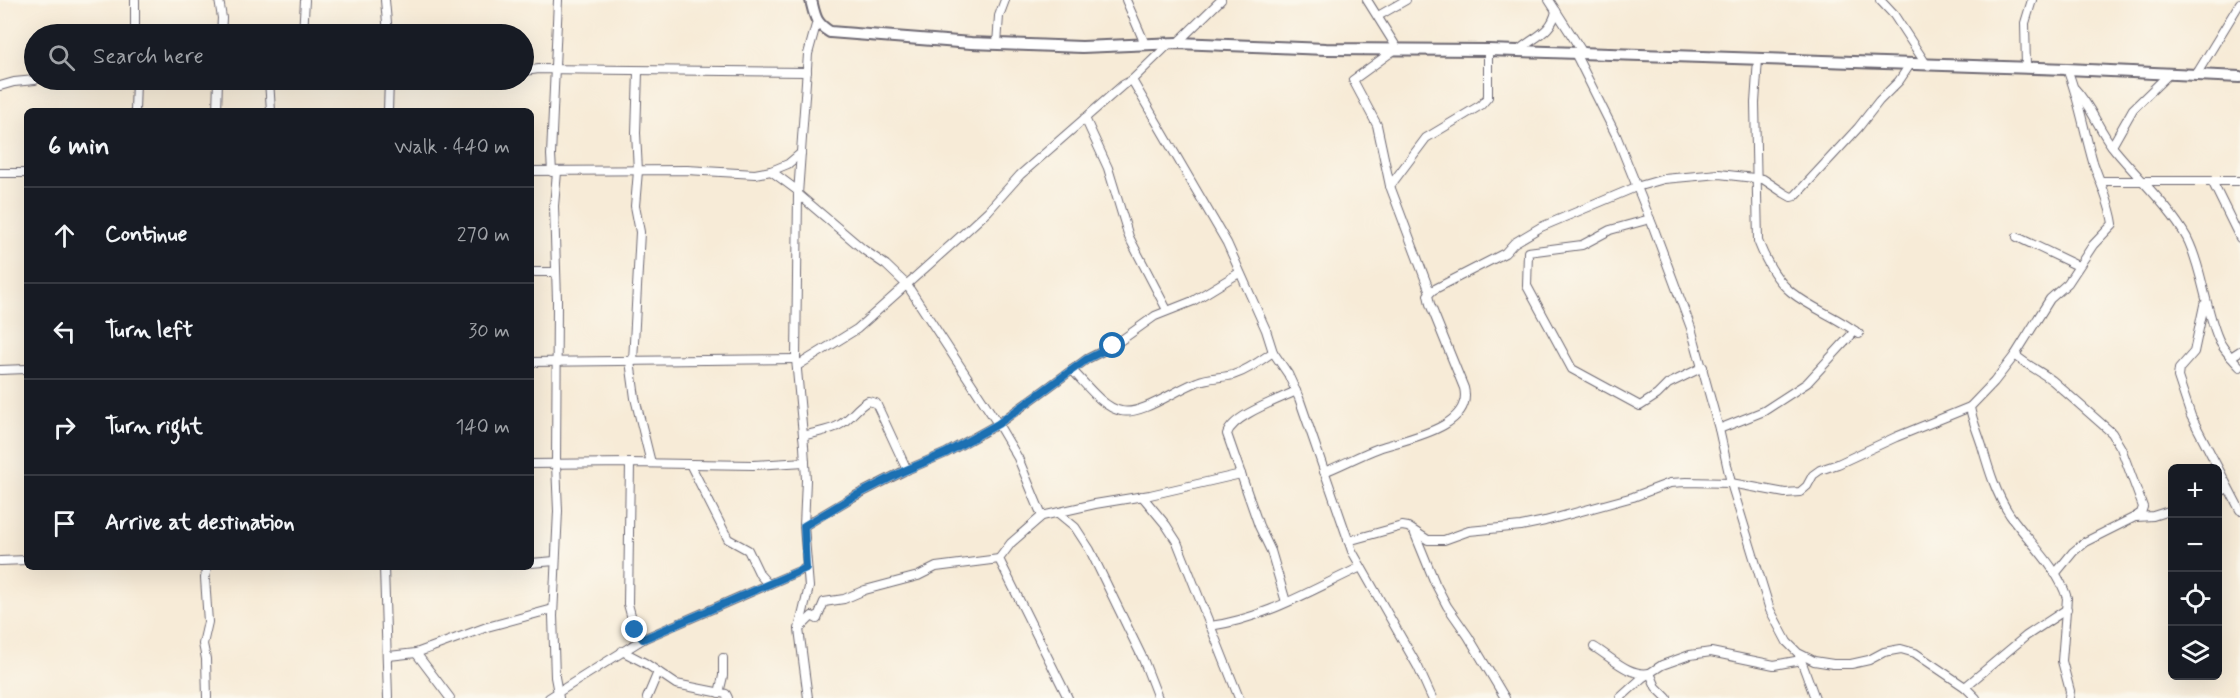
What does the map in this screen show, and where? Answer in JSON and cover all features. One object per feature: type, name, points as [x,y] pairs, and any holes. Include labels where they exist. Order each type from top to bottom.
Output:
[{"type":"street","points":[[135,0],[135,24]]},
{"type":"street","points":[[219,0],[222,24]]},
{"type":"street","points":[[304,24],[305,0]]},
{"type":"street","points":[[385,0],[387,24]]},
{"type":"street","points":[[558,0],[550,155],[554,172],[556,272],[558,511],[553,609],[558,695]]},
{"type":"street","points":[[811,0],[817,21],[820,26],[830,32],[998,44],[1082,47],[1173,43],[1326,49],[1488,50],[2026,67],[2240,77]]},
{"type":"street","points":[[998,44],[999,16],[1005,0]]},
{"type":"street","points":[[1126,0],[1145,44]]},
{"type":"street","points":[[534,362],[796,362],[857,329],[988,211],[1020,175],[1123,85],[1132,80],[1221,0]]},
{"type":"street","points":[[1367,0],[1397,48]]},
{"type":"street","points":[[1378,16],[1406,0]]},
{"type":"street","points":[[1880,0],[1894,15],[1926,64]]},
{"type":"street","points":[[2026,67],[2025,23],[2032,0]]},
{"type":"street","points":[[1552,1],[1579,53],[1616,135],[1650,219],[1691,328],[1703,367],[1731,483],[1770,610],[1787,642],[1799,656],[1815,698]]},
{"type":"street","points":[[2196,75],[2240,3]]},
{"type":"street","points":[[1518,51],[1548,29],[1556,11]]},
{"type":"street","points":[[808,698],[800,629],[809,587],[804,526],[805,462],[796,362],[798,193],[808,54],[817,21]]},
{"type":"street","points":[[1324,472],[1379,448],[1424,435],[1461,411],[1466,397],[1436,322],[1428,295],[1430,292],[1390,186],[1377,125],[1353,80],[1397,48]]},
{"type":"street","points":[[1390,186],[1426,138],[1481,105],[1488,97],[1488,50]]},
{"type":"street","points":[[1719,429],[1764,411],[1807,383],[1857,333],[1843,321],[1790,291],[1770,266],[1758,241],[1755,104],[1758,59]]},
{"type":"street","points":[[1430,292],[1505,253],[1514,243],[1541,227],[1636,187],[1664,179],[1719,174],[1756,178],[1766,180],[1791,197],[1795,196],[1899,81],[1911,63]]},
{"type":"street","points":[[1348,541],[1402,526],[1408,527],[1428,540],[1444,540],[1468,531],[1521,526],[1545,521],[1633,497],[1670,483],[1731,483],[1785,493],[1800,492],[1807,486],[1813,475],[1820,470],[1838,465],[1896,436],[1970,406],[1994,382],[2015,355],[2050,299],[2072,277],[2093,245],[2114,224],[2102,181],[2094,165],[2075,89],[2067,69]]},
{"type":"street","points":[[534,71],[807,72]]},
{"type":"street","points":[[638,72],[636,133],[638,171],[635,206],[640,232],[632,361],[635,398],[651,463]]},
{"type":"street","points":[[2112,146],[2133,109],[2169,74]]},
{"type":"street","points":[[1132,80],[1227,243],[1266,330],[1273,352],[1296,391],[1348,541],[1418,667],[1432,698]]},
{"type":"street","points":[[0,86],[24,81]]},
{"type":"street","points":[[2075,89],[2089,106],[2098,127],[2112,146],[2172,216],[2186,237],[2218,339],[2240,367]]},
{"type":"street","points":[[135,108],[136,90]]},
{"type":"street","points":[[217,108],[218,90]]},
{"type":"street","points":[[270,90],[271,108]]},
{"type":"street","points":[[388,108],[389,90]]},
{"type":"street","points":[[1085,118],[1108,168],[1129,237],[1167,310]]},
{"type":"street","points":[[534,171],[687,171],[755,174],[771,171],[794,161],[801,153]]},
{"type":"street","points":[[771,171],[864,250],[886,265],[907,285],[1018,458],[1041,516]]},
{"type":"street","points":[[0,173],[24,173]]},
{"type":"street","points":[[2102,181],[2240,181]]},
{"type":"street","points":[[2212,181],[2240,238]]},
{"type":"street","points":[[1650,219],[1610,230],[1582,245],[1528,252],[1527,286],[1572,369],[1640,406],[1657,395],[1668,384],[1703,367]]},
{"type":"street","points":[[2017,237],[2078,266]]},
{"type":"street","points":[[534,272],[556,272]]},
{"type":"street","points":[[804,526],[851,498],[946,453],[998,424],[1087,359],[1113,346],[1155,316],[1193,301],[1239,273]]},
{"type":"street","points":[[2205,300],[2194,352],[2179,369],[2178,377],[2192,416],[2240,510]]},
{"type":"street","points":[[2231,357],[2240,351]]},
{"type":"street","points":[[1072,370],[1115,410],[1136,411],[1197,382],[1232,375],[1258,363],[1273,352]]},
{"type":"street","points":[[2015,355],[2027,366],[2043,373],[2053,381],[2112,433],[2121,448],[2143,510],[2136,517],[2085,542],[2055,574]]},
{"type":"street","points":[[0,370],[24,369]]},
{"type":"street","points":[[1286,602],[1271,550],[1259,526],[1227,434],[1229,428],[1251,412],[1296,391]]},
{"type":"street","points":[[803,435],[833,428],[842,423],[857,407],[868,401],[876,404],[907,470]]},
{"type":"street","points":[[1970,406],[1988,469],[2000,498],[2055,574],[2067,598],[2062,661],[2069,684],[2069,698]]},
{"type":"street","points":[[534,464],[753,465],[805,462]]},
{"type":"street","points":[[630,463],[628,604],[635,630],[643,639]]},
{"type":"street","points":[[690,464],[728,539],[748,550],[760,575],[768,585]]},
{"type":"street","points":[[800,629],[812,616],[817,619],[824,602],[844,599],[866,590],[918,576],[936,567],[999,559],[1011,543],[1041,516],[1241,474]]},
{"type":"street","points":[[2222,491],[2228,488]]},
{"type":"street","points":[[1142,496],[1177,542],[1238,698]]},
{"type":"street","points":[[2136,517],[2153,516],[2168,511]]},
{"type":"street","points":[[1058,513],[1076,527],[1090,550],[1143,659],[1158,698]]},
{"type":"street","points":[[1414,531],[1439,591],[1504,698]]},
{"type":"street","points":[[999,559],[1068,698]]},
{"type":"street","points":[[0,561],[24,560]]},
{"type":"street","points":[[534,563],[555,561]]},
{"type":"street","points":[[1210,626],[1229,623],[1281,606],[1361,567]]},
{"type":"street","points":[[549,698],[558,695],[643,639],[806,568]]},
{"type":"street","points":[[206,570],[208,622],[203,644],[206,659],[207,698]]},
{"type":"street","points":[[384,570],[389,656],[388,698]]},
{"type":"street","points":[[389,656],[416,653],[487,627],[553,609]]},
{"type":"street","points":[[1965,687],[2026,636],[2067,609]]},
{"type":"street","points":[[1594,647],[1629,671],[1650,673]]},
{"type":"street","points":[[1620,698],[1662,665],[1690,654],[1711,652],[1774,664],[1799,656],[1824,664],[1851,664],[1869,660],[1884,652],[1901,649],[1915,653],[1965,687],[1976,698]]},
{"type":"street","points":[[622,651],[676,684],[726,694],[728,698]]},
{"type":"street","points":[[416,653],[450,698]]},
{"type":"street","points":[[720,693],[723,658]]},
{"type":"street","points":[[647,698],[658,672]]},
{"type":"street","points":[[1650,673],[1656,687],[1667,698]]},
{"type":"route","points":[[635,630],[643,639],[689,621],[714,607],[806,568],[804,526],[851,498],[946,453],[998,424],[1087,359],[1113,346]]}]
